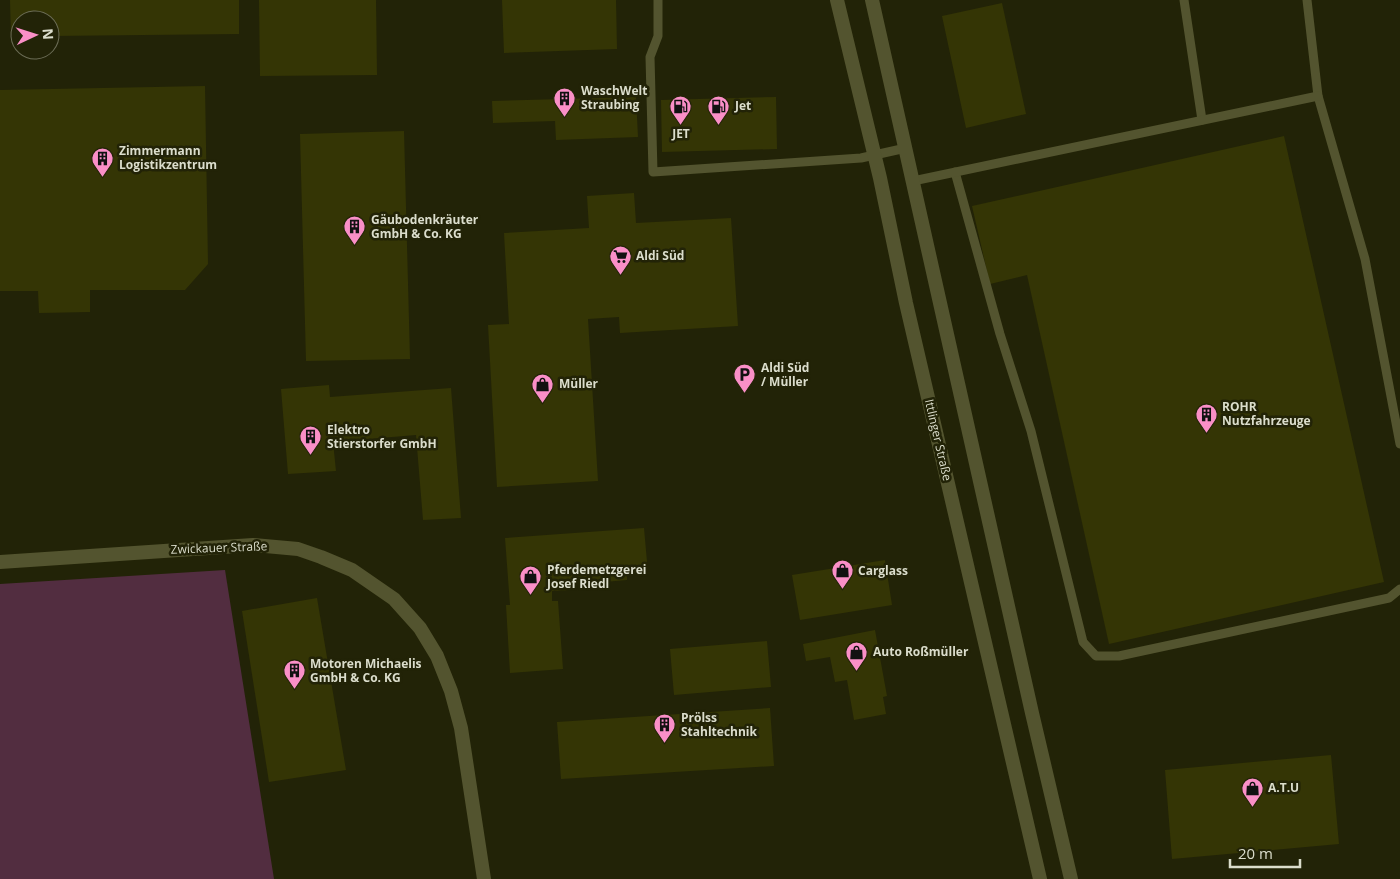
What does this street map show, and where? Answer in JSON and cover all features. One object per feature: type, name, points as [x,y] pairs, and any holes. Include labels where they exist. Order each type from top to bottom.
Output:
[{"type":"street","name":"Ittlinger Straße","points":[[837,0],[875,155],[906,303],[1040,879]]},
{"type":"street","points":[[872,0],[1071,879]]},
{"type":"street","name":"Zwickauer Straße","points":[[0,562],[253,545],[298,549],[352,570],[394,599],[420,628],[437,656],[451,691],[462,728],[484,879]]},
{"type":"lane","points":[[658,0],[658,36],[650,57],[653,172],[835,160],[875,155],[906,148]]},
{"type":"lane","points":[[1184,0],[1202,120]]},
{"type":"lane","points":[[1307,0],[1318,96],[1365,259],[1400,444]]},
{"type":"lane","points":[[913,181],[1318,96]]},
{"type":"lane","points":[[955,172],[1000,334],[1031,431],[1083,642],[1096,656],[1119,656],[1389,598],[1400,590]]},
{"type":"shaded area","points":[[225,570],[274,879],[0,879],[0,584]]},
{"type":"building","points":[[10,0],[239,0],[239,34],[60,36],[60,10],[10,10]]},
{"type":"building","points":[[259,0],[376,0],[377,75],[260,76]]},
{"type":"building","points":[[502,0],[616,0],[617,49],[504,53]]},
{"type":"building","points":[[1002,3],[1026,114],[966,128],[942,16]]},
{"type":"building","name":"Zimmermann Logistikzentrum","points":[[205,86],[208,264],[185,290],[90,290],[90,312],[39,313],[38,291],[0,291],[0,90]]},
{"type":"building","name":"WaschWelt Straubing","points":[[636,97],[638,137],[556,140],[555,121],[493,123],[492,101]]},
{"type":"building","name":"Jet","points":[[776,97],[777,149],[662,152],[661,100]]},
{"type":"building","name":"Gäubodenkräuter GmbH & Co. KG","points":[[404,131],[410,359],[306,361],[300,134]]},
{"type":"building","name":"ROHR Nutzfahrzeuge","points":[[1284,136],[1384,582],[1109,644],[1027,275],[990,284],[972,206]]},
{"type":"building","points":[[634,193],[636,223],[731,218],[738,326],[620,333],[619,317],[588,319],[598,481],[497,487],[488,325],[509,324],[504,233],[589,228],[587,196]]},
{"type":"building","name":"Elektro Stierstorfer GmbH","points":[[329,385],[330,397],[451,388],[461,518],[423,520],[416,435],[333,442],[336,471],[288,474],[281,389]]},
{"type":"building","name":"Pferdemetzgerei Josef Riedl","points":[[644,528],[648,573],[627,575],[627,580],[569,585],[570,590],[552,591],[552,601],[558,601],[563,669],[510,673],[506,605],[510,605],[505,538]]},
{"type":"building","name":"Carglass","points":[[885,560],[892,605],[800,620],[792,575]]},
{"type":"building","name":"Motoren Michaelis GmbH & Co. KG","points":[[317,598],[346,770],[269,782],[242,611]]},
{"type":"building","name":"Auto Roßmüller","points":[[875,630],[887,696],[883,697],[886,714],[854,720],[847,680],[835,682],[830,657],[806,661],[803,644]]},
{"type":"building","points":[[767,641],[771,687],[674,695],[670,649]]},
{"type":"building","name":"Prölss Stahltechnik","points":[[770,708],[774,766],[561,779],[557,722]]},
{"type":"building","name":"A.T.U","points":[[1331,755],[1339,844],[1172,859],[1165,770]]},
{"type":"place","name":"WaschWelt Straubing","points":[[565,117]]},
{"type":"place","name":"Jet","points":[[719,125]]},
{"type":"place","name":"JET","points":[[681,126]]},
{"type":"place","name":"Zimmermann Logistikzentrum","points":[[103,177]]},
{"type":"place","name":"Gäubodenkräuter GmbH & Co. KG","points":[[355,246]]},
{"type":"place","name":"Aldi Süd","points":[[620,275]]},
{"type":"place","name":"Aldi Süd / Müller","points":[[745,394]]},
{"type":"place","name":"Müller","points":[[543,403]]},
{"type":"place","name":"ROHR Nutzfahrzeuge","points":[[1206,433]]},
{"type":"place","name":"Elektro Stierstorfer GmbH","points":[[311,456]]},
{"type":"place","name":"Carglass","points":[[842,590]]},
{"type":"place","name":"Pferdemetzgerei Josef Riedl","points":[[531,596]]},
{"type":"place","name":"Auto Roßmüller","points":[[857,671]]},
{"type":"place","name":"Motoren Michaelis GmbH & Co. KG","points":[[294,690]]},
{"type":"place","name":"Prölss Stahltechnik","points":[[665,744]]},
{"type":"place","name":"A.T.U","points":[[1252,807]]}]
